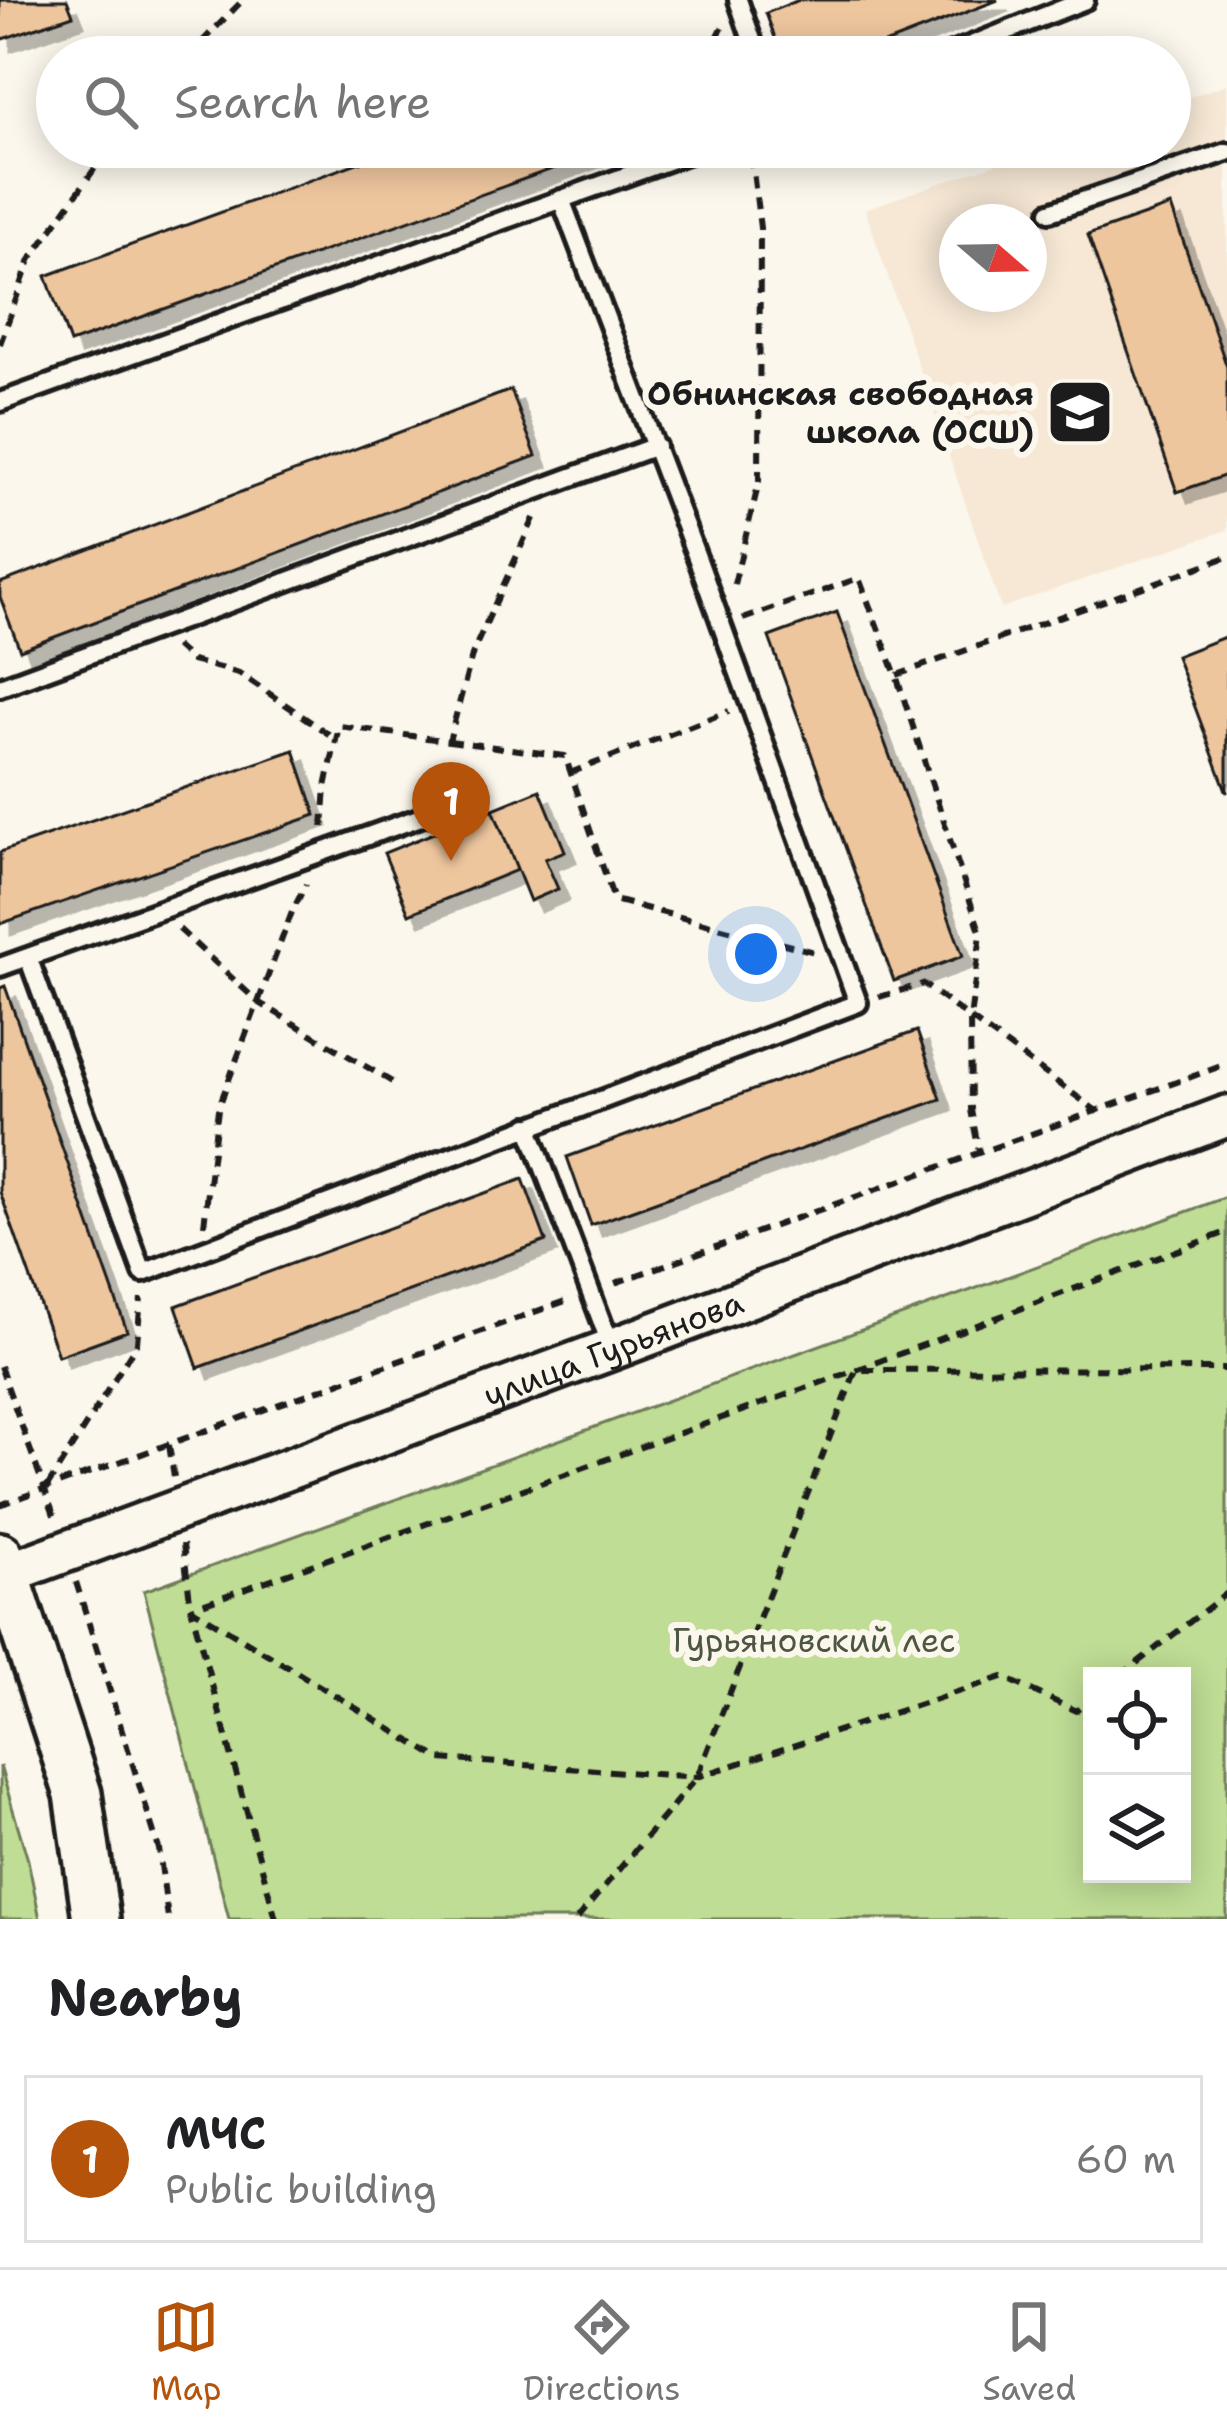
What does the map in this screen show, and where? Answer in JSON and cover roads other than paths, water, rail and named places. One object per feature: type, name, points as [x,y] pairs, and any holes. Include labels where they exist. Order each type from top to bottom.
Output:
[{"type":"main road","points":[[2,1568],[78,1794],[96,1919]]},
{"type":"street","name":"улица Гурьянова","points":[[2,1568],[67,1551],[178,1510],[1227,1115]]},
{"type":"lane","points":[[738,0],[751,36]]},
{"type":"lane","points":[[993,36],[1084,0]]},
{"type":"lane","points":[[1191,164],[1227,152]]},
{"type":"lane","points":[[0,402],[647,168]]},
{"type":"lane","points":[[1050,212],[1180,168]]},
{"type":"lane","points":[[28,957],[143,1273],[858,1004],[723,626],[561,199]]},
{"type":"lane","points":[[0,687],[656,446]]},
{"type":"lane","points":[[0,967],[480,796]]},
{"type":"lane","points":[[528,1126],[612,1349]]},
{"type":"place","name":"Обнинская свободная школа (ОСШ)","points":[[1080,412]]},
{"type":"place","name":"МЧС","points":[[451,861]]},
{"type":"park label","name":"Гурьяновский лес","points":[[814,1640]]}]
